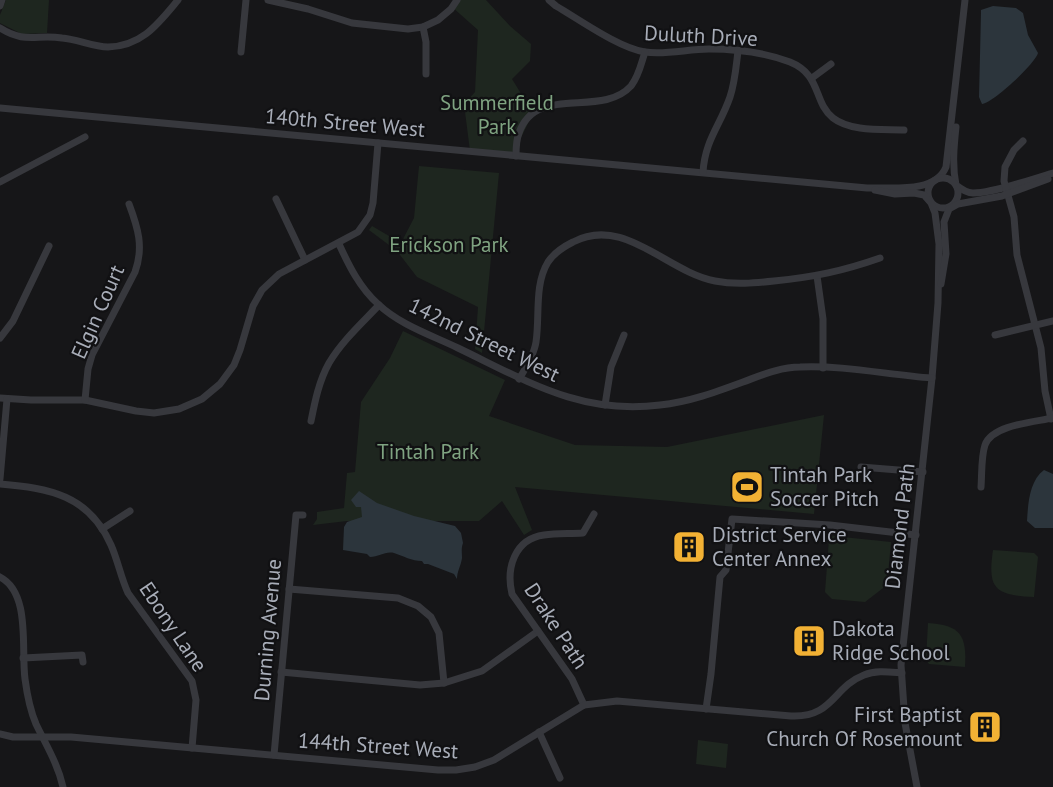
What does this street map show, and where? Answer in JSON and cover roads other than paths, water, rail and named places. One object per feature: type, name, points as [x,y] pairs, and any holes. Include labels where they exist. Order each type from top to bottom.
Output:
[{"type":"street","points":[[0,6],[2,0]]},
{"type":"street","points":[[0,28],[22,38],[62,38],[107,47],[132,43],[154,30],[178,0]]},
{"type":"street","points":[[241,51],[246,0]]},
{"type":"street","points":[[268,0],[308,9],[352,23],[408,29],[423,27],[438,20],[458,0]]},
{"type":"street","name":"Duluth Drive","points":[[549,0],[624,45],[645,52],[710,49],[738,51],[791,63],[812,78]]},
{"type":"street","name":"Diamond Path","points":[[938,303],[946,254],[944,222],[958,196],[954,157],[965,0]]},
{"type":"street","points":[[423,27],[426,42],[426,74]]},
{"type":"street","points":[[703,172],[707,147],[735,81],[738,51]]},
{"type":"street","points":[[516,156],[519,133],[530,116],[549,105],[602,102],[613,99],[632,85],[638,76],[645,52]]},
{"type":"street","name":"Diamond Path","points":[[917,787],[905,723],[902,673],[904,631],[923,472],[938,303],[939,244],[937,222],[928,190],[944,172],[947,160],[960,58]]},
{"type":"street","points":[[831,64],[812,78],[825,107],[833,118],[848,125],[904,130]]},
{"type":"street","name":"140th Street West","points":[[0,108],[703,172],[867,188],[896,194],[918,193],[931,202]]},
{"type":"street","points":[[0,182],[85,136]]},
{"type":"street","points":[[981,487],[985,446],[991,435],[1000,430],[1052,419],[1045,391],[1041,348],[1017,255],[1014,217],[1006,190],[1005,167],[1014,150],[1023,141]]},
{"type":"street","points":[[0,482],[4,398],[85,400],[154,413],[179,409],[202,399],[220,384],[234,365],[253,306],[262,290],[279,274],[358,232],[370,215],[378,143]]},
{"type":"street","points":[[931,202],[940,208],[952,206],[1053,175]]},
{"type":"street","points":[[934,181],[946,178],[971,193],[1006,190]]},
{"type":"street","name":"140th Street West","points":[[867,188],[914,186],[934,181]]},
{"type":"street","points":[[276,199],[305,260]]},
{"type":"street","name":"Elgin Court","points":[[85,400],[88,369],[92,355],[140,259],[140,236],[129,204]]},
{"type":"street","points":[[519,379],[536,343],[540,282],[548,263],[559,250],[582,237],[608,234],[628,239],[687,272],[715,281],[744,284],[817,276],[846,270],[880,258]]},
{"type":"street","name":"142nd Street West","points":[[339,244],[357,280],[379,305],[404,322],[519,379],[558,395],[624,407],[662,405],[705,396],[784,369],[800,367],[932,378]]},
{"type":"street","points":[[0,338],[13,321],[49,246]]},
{"type":"street","points":[[817,276],[824,319],[823,368]]},
{"type":"street","points":[[311,421],[319,387],[329,363],[341,346],[379,305]]},
{"type":"street","points":[[995,335],[1053,321]]},
{"type":"street","points":[[605,405],[611,367],[624,335]]},
{"type":"street","points":[[861,467],[923,472]]},
{"type":"street","name":"Ebony Lane","points":[[0,482],[38,487],[61,494],[85,509],[102,529],[128,594],[192,681],[196,700],[192,748]]},
{"type":"street","points":[[102,529],[130,511]]},
{"type":"street","name":"Durning Avenue","points":[[274,755],[296,515],[303,514]]},
{"type":"street","name":"Drake Path","points":[[584,705],[572,679],[512,594],[509,580],[510,565],[519,549],[530,540],[542,535],[583,533],[594,514]]},
{"type":"street","points":[[706,709],[720,577],[726,570],[732,519],[830,525],[916,535]]},
{"type":"street","points":[[0,577],[8,581],[16,591],[20,604],[28,700],[35,722],[54,757],[63,787]]},
{"type":"street","points":[[289,589],[398,598],[418,606],[431,617],[439,633],[444,683]]},
{"type":"street","points":[[281,672],[420,685],[444,683],[482,671],[538,631]]},
{"type":"street","points":[[23,658],[82,656],[83,662]]},
{"type":"street","name":"144th Street West","points":[[0,734],[14,737],[71,737],[456,770],[476,767],[494,760],[584,705],[617,701],[805,716],[824,709],[848,684],[860,677],[879,672],[902,673]]},
{"type":"street","points":[[539,732],[560,778]]},
{"type":"place","name":"Tintah Park Soccer Pitch","points":[[747,487]]},
{"type":"place","name":"District Service Center Annex","points":[[689,547]]},
{"type":"place","name":"Dakota Ridge School","points":[[809,641]]},
{"type":"place","name":"First Baptist Church Of Rosemount","points":[[985,727]]},
{"type":"park label","name":"Summerfield Park","points":[[497,115]]},
{"type":"park label","name":"Erickson Park","points":[[449,245]]},
{"type":"park label","name":"Tintah Park","points":[[428,452]]}]
